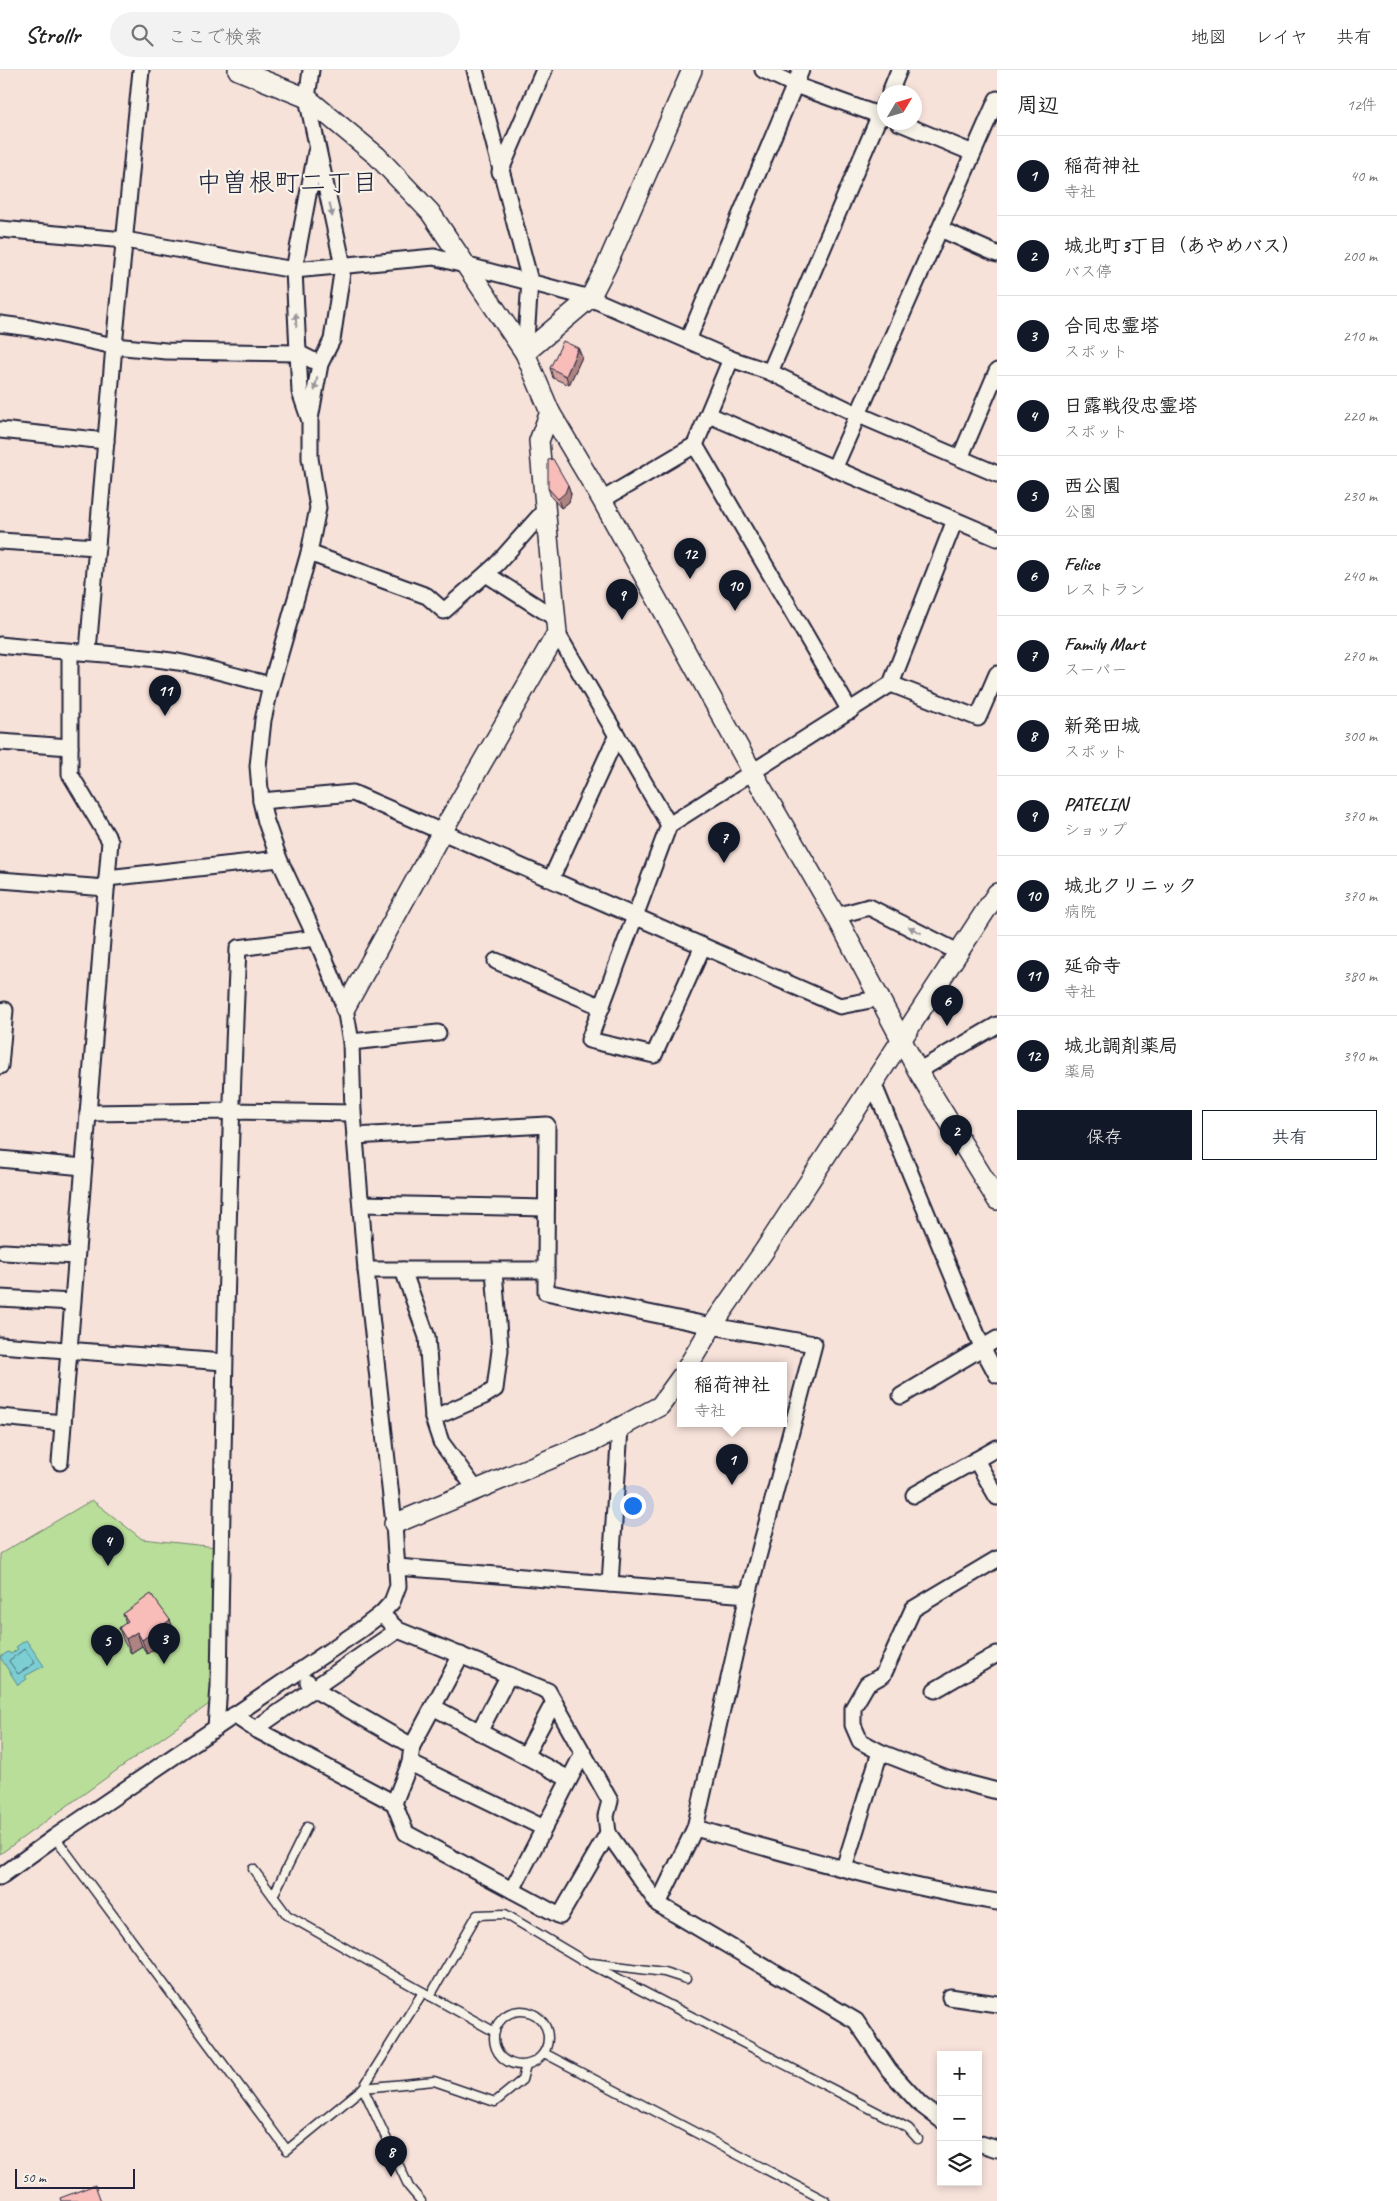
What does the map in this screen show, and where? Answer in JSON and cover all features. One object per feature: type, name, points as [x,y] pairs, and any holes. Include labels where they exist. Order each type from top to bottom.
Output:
[{"type":"street","points":[[88,652],[114,346],[141,70]]},
{"type":"street","points":[[238,70],[307,98],[377,156],[430,212],[525,353],[550,412],[602,500],[753,773],[836,916],[918,1070],[997,1200]]},
{"type":"street","points":[[0,1877],[55,1837],[381,1614],[392,1602],[398,1586],[394,1524],[366,1270],[353,1114],[351,1042],[345,1008],[316,938],[279,859],[261,801],[258,766],[263,720],[271,685],[309,553],[318,508],[310,458],[310,419],[320,364],[332,340],[343,266],[307,98],[311,70]]},
{"type":"street","points":[[475,70],[500,172],[530,281],[525,353]]},
{"type":"street","points":[[500,172],[544,70]]},
{"type":"street","points":[[525,353],[590,298],[606,267],[692,70]]},
{"type":"street","points":[[763,70],[795,85],[877,110]]},
{"type":"street","points":[[688,340],[801,70]]},
{"type":"street","points":[[893,85],[900,70]]},
{"type":"street","points":[[834,470],[997,99]]},
{"type":"street","points":[[770,372],[877,126]]},
{"type":"street","points":[[917,130],[973,153]]},
{"type":"street","points":[[310,419],[300,392],[294,270],[317,145]]},
{"type":"street","points":[[0,229],[125,240],[294,270],[434,256],[590,298],[731,359],[770,372],[859,415],[997,474]]},
{"type":"street","points":[[940,229],[997,254]]},
{"type":"street","points":[[0,324],[30,328],[114,346],[166,351],[298,352],[320,364]]},
{"type":"street","points":[[602,500],[695,445],[731,359]]},
{"type":"street","points":[[960,458],[997,371]]},
{"type":"street","points":[[550,412],[539,441],[556,625],[670,825]]},
{"type":"street","points":[[709,415],[997,538]]},
{"type":"street","points":[[0,430],[106,441]]},
{"type":"street","points":[[695,445],[850,711]]},
{"type":"street","points":[[309,553],[427,596],[444,611],[486,574],[545,510]]},
{"type":"street","points":[[703,946],[654,1054],[589,1040],[670,825],[891,684],[954,520]]},
{"type":"street","points":[[0,541],[97,547]]},
{"type":"street","points":[[486,574],[556,625]]},
{"type":"street","points":[[345,1008],[556,625]]},
{"type":"street","points":[[0,645],[179,662],[271,685]]},
{"type":"street","points":[[60,1462],[110,841],[70,774],[70,653]]},
{"type":"street","points":[[891,684],[978,718],[997,674]]},
{"type":"street","points":[[551,880],[617,735]]},
{"type":"street","points":[[0,742],[70,747]]},
{"type":"street","points":[[261,801],[352,793],[840,1006],[881,998]]},
{"type":"street","points":[[0,880],[106,883],[279,859]]},
{"type":"street","points":[[690,1362],[712,1326],[764,1251],[997,893]]},
{"type":"street","points":[[836,916],[869,907],[958,952]]},
{"type":"street","points":[[216,1728],[219,1686],[230,1111],[238,948],[316,938]]},
{"type":"street","points":[[496,961],[602,1007]]},
{"type":"street","points":[[0,1066],[5,1010]]},
{"type":"street","points":[[918,1070],[997,1025]]},
{"type":"street","points":[[351,1042],[438,1033]]},
{"type":"street","points":[[873,1083],[982,1347],[997,1375]]},
{"type":"street","points":[[88,1113],[230,1111],[353,1114]]},
{"type":"street","points":[[355,1136],[547,1125],[546,1292],[712,1326],[814,1344],[748,1595],[695,1828],[658,1904]]},
{"type":"street","points":[[0,1159],[83,1167]]},
{"type":"street","points":[[361,1204],[546,1208]]},
{"type":"street","points":[[4,1252],[76,1256]]},
{"type":"street","points":[[366,1270],[546,1270]]},
{"type":"street","points":[[403,1270],[427,1337],[433,1418],[441,1442],[477,1491]]},
{"type":"street","points":[[433,1418],[484,1396],[495,1389],[500,1350],[494,1270]]},
{"type":"street","points":[[0,1298],[72,1302]]},
{"type":"street","points":[[901,1396],[997,1339]]},
{"type":"street","points":[[0,1345],[224,1362]]},
{"type":"street","points":[[394,1524],[596,1440],[660,1406],[677,1383]]},
{"type":"street","points":[[0,1417],[63,1423]]},
{"type":"street","points":[[610,1584],[620,1428]]},
{"type":"street","points":[[914,1495],[997,1448]]},
{"type":"street","points":[[976,1460],[997,1496]]},
{"type":"street","points":[[997,1559],[913,1609],[883,1674],[867,1684],[853,1708],[853,1725],[860,1741],[880,1752],[947,1778],[997,1791]]},
{"type":"street","points":[[398,1567],[748,1595]]},
{"type":"street","points":[[381,1614],[398,1630],[548,1691],[610,1801],[606,1816],[608,1833],[658,1904],[856,2021],[889,2070],[920,2104],[937,2117]]},
{"type":"street","points":[[254,1729],[398,1630]]},
{"type":"street","points":[[936,1690],[997,1654]]},
{"type":"street","points":[[394,1803],[410,1763],[412,1746],[461,1655]]},
{"type":"street","points":[[300,1670],[313,1689],[412,1746]]},
{"type":"street","points":[[479,1732],[509,1675]]},
{"type":"street","points":[[525,1756],[554,1702]]},
{"type":"street","points":[[433,1707],[569,1779]]},
{"type":"street","points":[[234,1715],[254,1729],[394,1803],[406,1833],[560,1916],[608,1833]]},
{"type":"street","points":[[844,1868],[880,1752]]},
{"type":"street","points":[[512,1890],[583,1753]]},
{"type":"street","points":[[410,1763],[544,1828]]},
{"type":"street","points":[[695,1828],[958,1896],[997,1902]]},
{"type":"street","points":[[950,1997],[997,2004]]},
{"type":"street","points":[[982,2144],[997,2149]]},
{"type":"lane","points":[[273,1896],[307,1828]]},
{"type":"lane","points":[[55,1837],[287,2150],[364,2088],[477,1915],[505,1914],[586,1962],[908,2128],[918,2139]]},
{"type":"lane","points":[[253,1869],[287,1915],[495,2032]]},
{"type":"lane","points":[[586,1962],[664,1972],[686,1979]]},
{"type":"lane","points":[[517,2012],[532,2014],[539,2018],[547,2031],[548,2039],[544,2053],[526,2065],[512,2064],[500,2055],[494,2040],[498,2024],[510,2014],[517,2012]]},
{"type":"lane","points":[[544,2053],[826,2201]]},
{"type":"lane","points":[[364,2088],[434,2081],[495,2102],[522,2080],[526,2065]]},
{"type":"lane","points":[[364,2088],[409,2187],[421,2201]]},
{"type":"green space","points":[[92,1500],[142,1539],[216,1547],[212,1702],[0,1854],[0,1554]]},
{"type":"water","points":[[26,1640],[44,1666],[25,1676],[27,1679],[18,1685],[0,1657],[8,1652],[11,1654],[18,1649],[16,1647]]},
{"type":"building","points":[[563,341],[578,348],[566,376],[550,368]]},
{"type":"building","points":[[553,459],[568,485],[565,493],[558,499],[548,488],[548,460]]},
{"type":"building","points":[[151,1594],[170,1620],[142,1640],[137,1632],[126,1639],[119,1628],[128,1621],[123,1614]]},
{"type":"building","points":[[95,2185],[101,2201],[61,2201],[60,2198]]},
{"type":"place","name":"城北調剤薬局","points":[[690,579]]},
{"type":"place","name":"城北クリニック","points":[[735,611]]},
{"type":"place","name":"PATELIN","points":[[622,620]]},
{"type":"place","name":"延命寺","points":[[165,716]]},
{"type":"place","name":"Family Mart","points":[[724,863]]},
{"type":"place","name":"Felice","points":[[947,1026]]},
{"type":"place","name":"城北町3丁目（あやめバス）","points":[[956,1156]]},
{"type":"place","name":"稲荷神社","points":[[732,1485]]},
{"type":"place","name":"日露戦役忠霊塔","points":[[108,1566]]},
{"type":"place","name":"合同忠霊塔","points":[[164,1664]]},
{"type":"place","name":"西公園","points":[[107,1666]]},
{"type":"place","name":"新発田城","points":[[391,2177]]},
{"type":"district","name":"中曽根町二丁目","points":[[287,182]]}]
